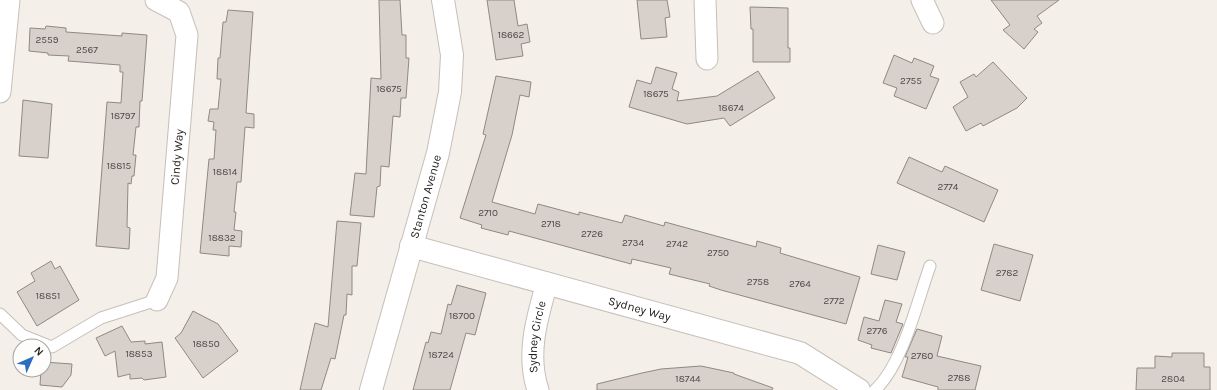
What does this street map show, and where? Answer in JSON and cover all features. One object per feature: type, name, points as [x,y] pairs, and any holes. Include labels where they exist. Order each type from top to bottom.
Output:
[{"type":"street","points":[[0,92],[9,0]]},
{"type":"street","name":"Cindy Way","points":[[156,0],[179,12],[187,35],[168,278],[157,300]]},
{"type":"street","name":"Stanton Avenue","points":[[370,390],[438,153],[452,79],[452,55],[443,0]]},
{"type":"street","points":[[705,0],[707,59]]},
{"type":"street","points":[[922,0],[933,22]]},
{"type":"street","name":"Sydney Way","points":[[412,246],[800,352],[859,390]]},
{"type":"street","name":"Sydney Circle","points":[[538,390],[532,365],[533,344],[547,283]]},
{"type":"lane","points":[[876,390],[882,384],[896,362],[930,266]]},
{"type":"lane","points":[[0,314],[22,335],[52,347],[101,318],[157,300]]},
{"type":"building","points":[[379,0],[400,0],[402,35],[406,35],[406,58],[409,58],[406,98],[401,98],[400,117],[393,116],[389,167],[381,166],[380,186],[377,187],[374,217],[350,215],[355,173],[366,174],[371,78],[381,79]]},
{"type":"building","points":[[487,0],[514,0],[518,26],[527,24],[530,42],[521,44],[523,56],[496,60]]},
{"type":"building","points":[[637,0],[667,0],[670,17],[665,18],[667,37],[641,39]]},
{"type":"building","points":[[991,0],[1059,0],[1037,16],[1042,23],[1034,29],[1038,32],[1024,49],[1003,30],[1010,25]]},
{"type":"building","points":[[750,7],[788,8],[788,48],[790,48],[790,62],[753,62],[753,29],[751,29]]},
{"type":"building","points":[[228,10],[253,12],[246,113],[254,114],[254,128],[245,127],[241,182],[237,182],[234,212],[236,212],[234,230],[242,231],[241,247],[229,246],[229,256],[200,253],[209,159],[214,159],[216,130],[213,130],[214,122],[208,121],[210,109],[218,109],[221,79],[217,79],[218,58],[220,58],[223,22],[226,22]]},
{"type":"building","points":[[46,26],[66,28],[66,32],[122,36],[122,33],[147,35],[142,101],[140,101],[139,127],[136,127],[133,155],[136,155],[134,176],[132,176],[131,184],[128,183],[127,227],[130,228],[129,249],[96,246],[107,102],[121,103],[123,72],[120,72],[120,65],[68,61],[69,56],[48,55],[48,53],[29,51],[30,28],[45,29]]},
{"type":"building","points":[[894,55],[912,63],[914,58],[934,66],[930,76],[939,79],[926,109],[894,96],[897,88],[883,83]]},
{"type":"building","points":[[993,62],[1027,98],[1017,108],[983,126],[981,123],[966,131],[953,107],[968,97],[960,82],[974,74],[976,77]]},
{"type":"building","points":[[656,67],[677,73],[672,89],[679,92],[677,101],[717,96],[758,71],[775,98],[730,126],[724,118],[687,124],[629,107],[637,80],[651,84]]},
{"type":"building","points":[[496,76],[531,82],[529,97],[520,95],[512,135],[492,202],[535,214],[538,204],[579,215],[579,212],[622,223],[625,215],[664,226],[665,222],[756,247],[757,241],[781,248],[780,253],[860,277],[846,324],[721,290],[709,286],[710,284],[669,274],[671,268],[632,259],[631,264],[509,231],[508,235],[481,228],[482,225],[460,218],[486,135],[483,134]]},
{"type":"building","points":[[23,100],[52,104],[48,158],[19,156]]},
{"type":"building","points":[[909,157],[942,172],[945,166],[998,190],[984,222],[897,183]]},
{"type":"building","points":[[337,221],[361,223],[357,266],[352,266],[352,295],[347,294],[346,315],[344,315],[335,359],[331,358],[321,390],[300,390],[315,323],[328,327]]},
{"type":"building","points":[[994,244],[1033,255],[1020,301],[981,290]]},
{"type":"building","points":[[878,245],[905,252],[897,280],[871,274]]},
{"type":"building","points":[[51,261],[55,269],[60,266],[79,300],[37,326],[17,292],[35,281],[31,273]]},
{"type":"building","points":[[457,285],[486,293],[475,335],[466,333],[450,390],[413,390],[426,342],[428,343],[431,332],[441,334],[448,304],[451,305]]},
{"type":"building","points":[[885,300],[902,304],[896,322],[903,324],[891,353],[871,348],[872,345],[858,340],[864,317],[879,321]]},
{"type":"building","points":[[193,311],[218,324],[238,351],[203,378],[175,338],[181,333]]},
{"type":"building","points":[[122,326],[131,342],[145,341],[145,344],[162,342],[166,377],[144,380],[142,378],[130,379],[130,374],[118,377],[115,351],[105,356],[96,338]]},
{"type":"building","points":[[917,329],[942,336],[937,356],[981,366],[975,390],[938,390],[938,387],[902,377],[908,357],[905,357]]},
{"type":"building","points":[[1172,353],[1204,353],[1204,367],[1210,367],[1210,390],[1136,390],[1137,368],[1155,368],[1155,356],[1172,357]]},
{"type":"building","points":[[52,363],[72,364],[71,375],[62,387],[40,385],[40,378],[52,378]]},
{"type":"building","points":[[701,366],[734,373],[773,388],[772,390],[597,390],[597,384],[642,373],[661,369]]}]
